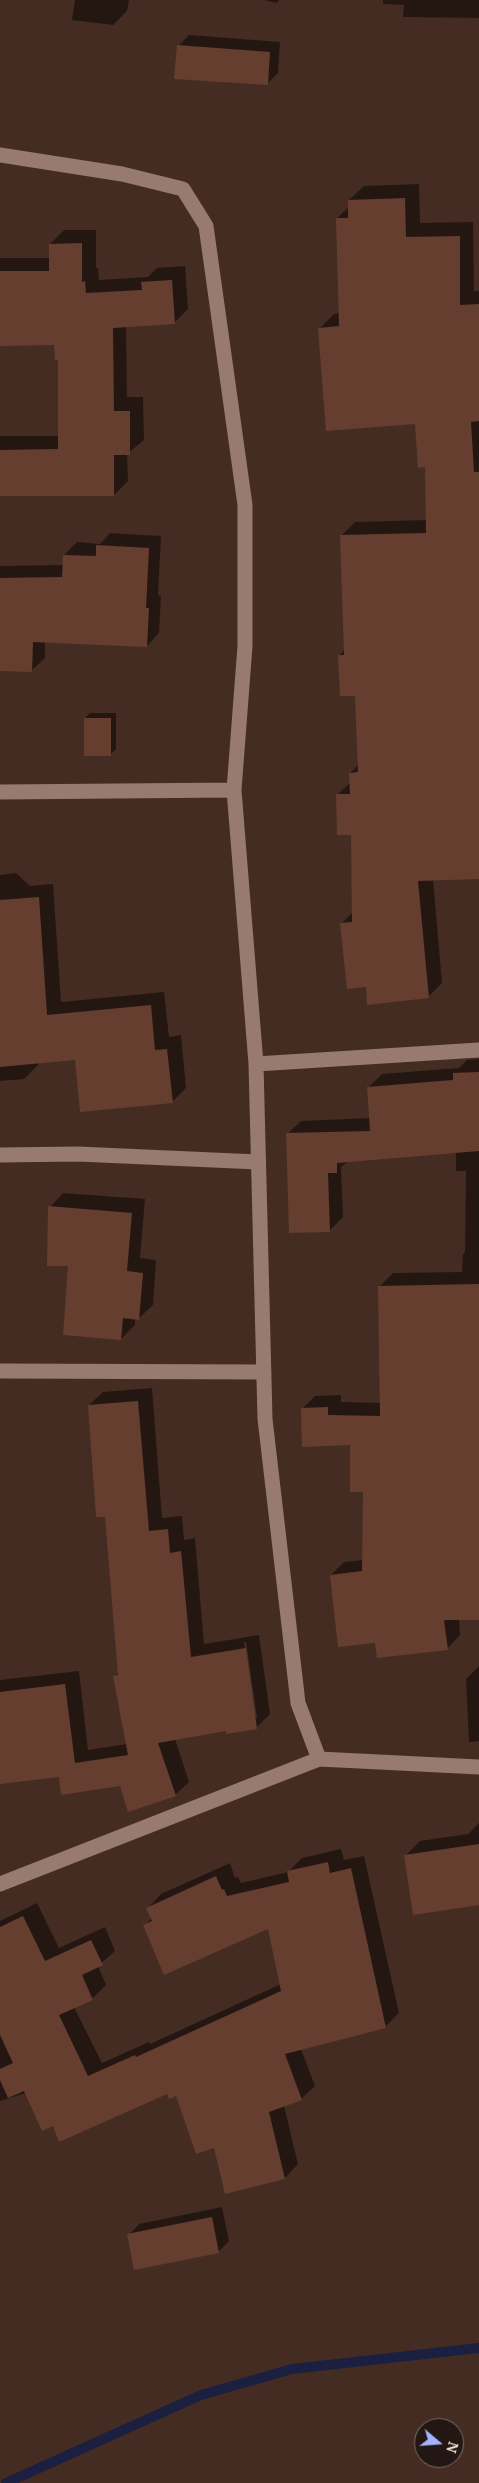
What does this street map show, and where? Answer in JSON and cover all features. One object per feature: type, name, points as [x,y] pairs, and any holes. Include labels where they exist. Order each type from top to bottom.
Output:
[{"type":"street","points":[[0,155],[122,174],[183,189],[206,226],[245,505],[245,646],[234,790],[256,1064],[265,1419],[298,1703],[319,1759]]},
{"type":"street","points":[[0,792],[234,790]]},
{"type":"street","points":[[256,1064],[479,1050]]},
{"type":"street","points":[[0,1154],[78,1154],[258,1162]]},
{"type":"street","points":[[0,1371],[264,1372]]},
{"type":"street","points":[[0,1884],[319,1759],[479,1767]]},
{"type":"building","points":[[177,45],[270,52],[268,85],[174,79]]},
{"type":"building","points":[[405,198],[406,237],[460,236],[460,305],[479,304],[479,421],[471,422],[474,472],[479,472],[479,879],[418,881],[429,998],[367,1005],[366,987],[347,989],[340,923],[352,922],[351,835],[337,835],[336,794],[350,794],[349,773],[358,772],[355,696],[340,696],[338,655],[344,655],[340,535],[426,533],[425,467],[418,468],[415,424],[326,431],[318,328],[339,326],[336,218],[348,218],[348,200]]},
{"type":"building","points":[[82,243],[82,282],[85,281],[86,293],[142,290],[141,282],[172,280],[175,324],[113,328],[114,411],[130,411],[130,455],[114,455],[114,496],[0,496],[0,450],[58,449],[58,360],[55,360],[54,345],[0,346],[0,271],[49,271],[49,244]]},
{"type":"building","points":[[96,545],[149,548],[146,608],[149,608],[147,647],[33,642],[32,672],[0,671],[0,578],[62,577],[63,555],[96,556]]},
{"type":"building","points":[[84,718],[111,718],[111,756],[84,756]]},
{"type":"building","points":[[39,897],[47,1015],[151,1005],[155,1050],[167,1049],[173,1103],[80,1112],[75,1060],[0,1067],[0,900]]},
{"type":"building","points":[[479,1072],[479,1151],[337,1163],[337,1173],[328,1173],[330,1232],[289,1233],[286,1133],[370,1131],[367,1087],[453,1080],[453,1073]]},
{"type":"building","points":[[48,1206],[132,1213],[127,1271],[143,1273],[139,1320],[123,1318],[121,1340],[63,1335],[68,1266],[47,1266]]},
{"type":"building","points":[[479,1284],[479,1620],[444,1620],[448,1650],[377,1658],[375,1643],[338,1647],[330,1575],[362,1571],[363,1492],[350,1492],[350,1445],[302,1447],[301,1408],[328,1407],[328,1415],[380,1416],[378,1286]]},
{"type":"building","points":[[138,1401],[149,1531],[168,1529],[170,1553],[181,1551],[191,1657],[246,1648],[257,1729],[226,1734],[226,1731],[158,1743],[176,1796],[128,1812],[120,1786],[61,1795],[59,1777],[0,1784],[0,1692],[65,1684],[75,1763],[128,1755],[113,1676],[118,1675],[105,1517],[96,1517],[88,1405]]},
{"type":"building","points":[[479,1844],[479,1905],[413,1915],[404,1855]]},
{"type":"building","points":[[328,1862],[330,1873],[351,1868],[386,2028],[285,2054],[302,2100],[269,2112],[285,2179],[225,2194],[214,2148],[196,2154],[176,2096],[169,2099],[167,2094],[59,2142],[53,2126],[42,2131],[24,2091],[8,2098],[0,2080],[0,2069],[13,2063],[0,2035],[0,1927],[23,1916],[45,1961],[91,1940],[103,1965],[82,1975],[93,2000],[59,2015],[88,2076],[135,2055],[136,2057],[281,1991],[268,1929],[164,1975],[143,1925],[152,1921],[146,1908],[216,1876],[227,1896],[289,1882],[287,1871]]},
{"type":"building","points":[[212,2217],[219,2253],[134,2270],[127,2234]]},
{"type":"waterway","points":[[6,2483],[201,2395],[292,2369],[479,2348]]}]
